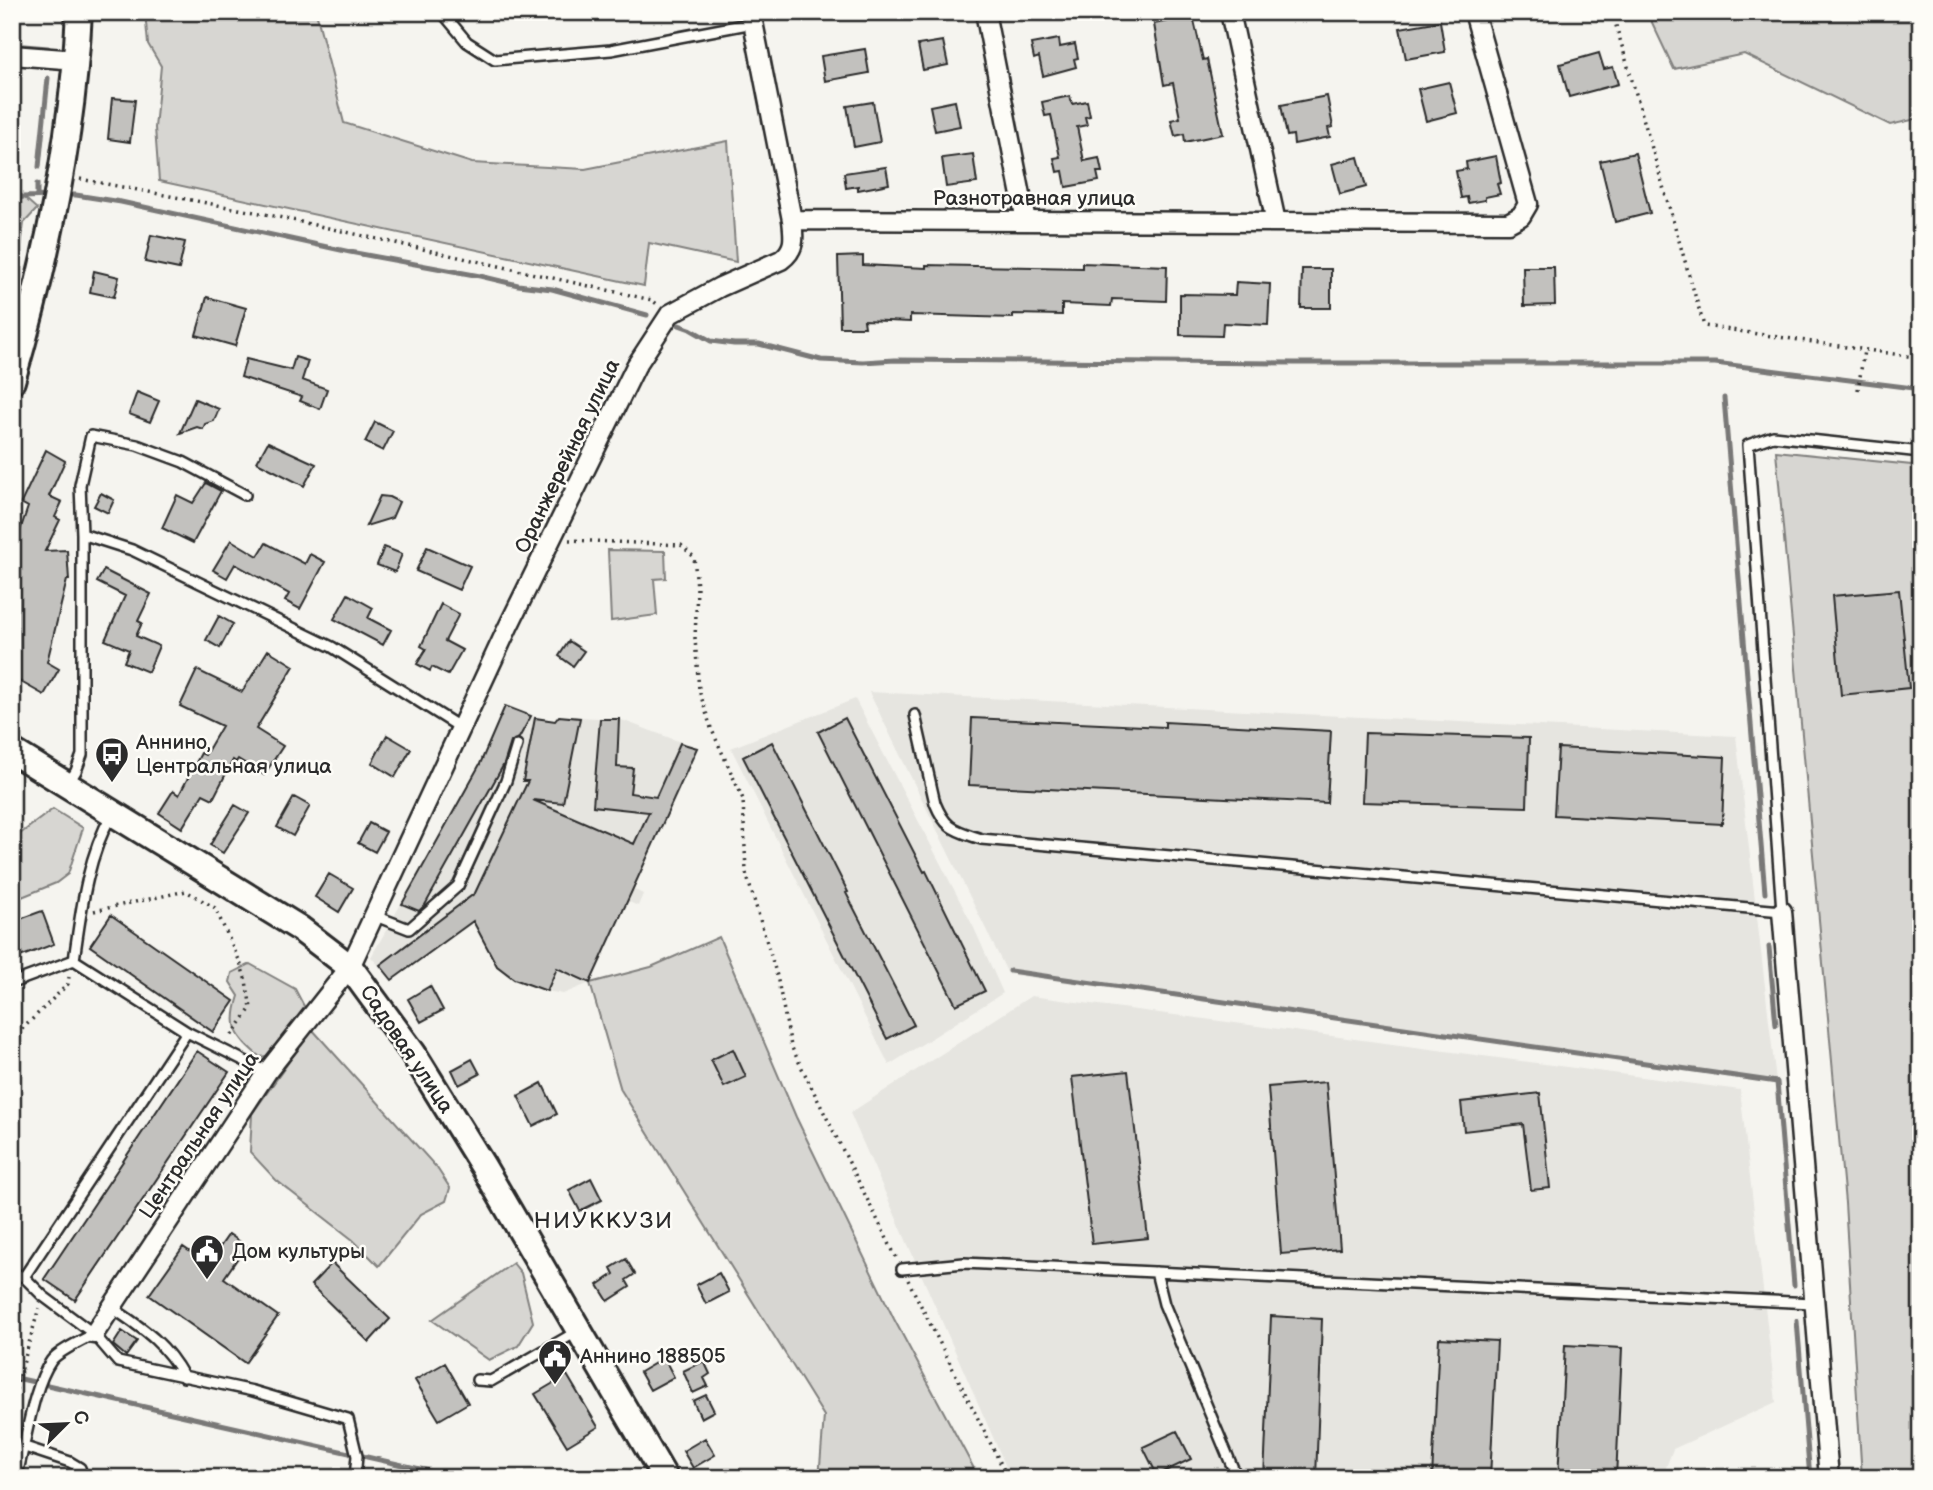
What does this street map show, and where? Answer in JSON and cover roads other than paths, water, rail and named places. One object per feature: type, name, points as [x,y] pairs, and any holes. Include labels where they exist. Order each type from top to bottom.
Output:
[{"type":"main road","points":[[12,381],[36,295],[61,176],[77,60],[79,12]]},
{"type":"main road","name":"Садовая улица","points":[[12,751],[299,928],[350,967],[413,1053],[483,1166],[665,1478]]},
{"type":"street","points":[[985,12],[1026,221]]},
{"type":"street","points":[[1230,12],[1276,222]]},
{"type":"street","name":"Разнотравная улица","points":[[792,220],[1508,223],[1521,216],[1528,204],[1474,12]]},
{"type":"street","name":"Оранжерейная улица","points":[[350,967],[461,727],[636,366],[670,314],[789,254],[794,242],[792,220],[752,18]]},
{"type":"street","points":[[12,55],[77,60]]},
{"type":"street","points":[[1782,911],[1829,1478]]},
{"type":"street","name":"Центральная улица","points":[[94,1334],[267,1072],[350,967]]},
{"type":"lane","points":[[442,12],[467,42],[495,60],[611,50],[752,18]]},
{"type":"lane","points":[[67,786],[82,755],[80,485],[91,436],[137,445],[183,462],[245,495]]},
{"type":"lane","points":[[915,715],[941,817],[949,828],[981,839],[1782,911],[1748,445],[1773,436],[1921,452]]},
{"type":"lane","points":[[82,534],[132,550],[332,647],[461,727]]},
{"type":"lane","points":[[373,915],[409,929],[458,886],[506,781],[517,745]]},
{"type":"lane","points":[[74,960],[80,916],[100,835],[112,814]]},
{"type":"lane","points":[[12,983],[74,960]]},
{"type":"lane","points":[[74,960],[187,1032],[267,1072]]},
{"type":"lane","points":[[24,1277],[187,1032]]},
{"type":"lane","points":[[902,1269],[964,1264],[1813,1303]]},
{"type":"lane","points":[[1156,1272],[1164,1304],[1237,1478]]},
{"type":"lane","points":[[12,1273],[24,1277],[43,1296],[94,1334],[118,1363],[253,1391],[348,1419],[357,1456],[355,1478]]},
{"type":"lane","points":[[111,1307],[155,1337],[172,1356],[184,1377]]},
{"type":"lane","points":[[477,1380],[491,1381],[579,1330]]},
{"type":"lane","points":[[16,1478],[34,1402],[52,1359],[94,1334]]},
{"type":"lane","points":[[25,1447],[70,1462],[80,1468],[83,1478]]},
{"type":"waterway","points":[[12,45],[48,48]]},
{"type":"waterway","points":[[39,167],[48,78]]},
{"type":"waterway","points":[[37,184],[37,196]]},
{"type":"waterway","points":[[64,195],[121,202],[350,252],[518,285],[552,289],[647,315]]},
{"type":"waterway","points":[[12,200],[51,196]]},
{"type":"waterway","points":[[679,325],[711,341],[759,344],[821,360],[1715,363],[1921,389]]},
{"type":"waterway","points":[[1724,398],[1765,893]]},
{"type":"waterway","points":[[1769,947],[1776,1025]]},
{"type":"waterway","points":[[1010,971],[1777,1082],[1794,1285]]},
{"type":"waterway","points":[[1797,1321],[1810,1478]]},
{"type":"waterway","points":[[12,1377],[460,1478]]},
{"type":"place","name":"Аннино, Центральная улица","points":[[112,784]]},
{"type":"place","name":"Дом культуры","points":[[207,1281]]},
{"type":"place","name":"Аннино 188505","points":[[555,1386]]},
{"type":"district","name":"НИУККУЗИ","points":[[604,1220]]}]
